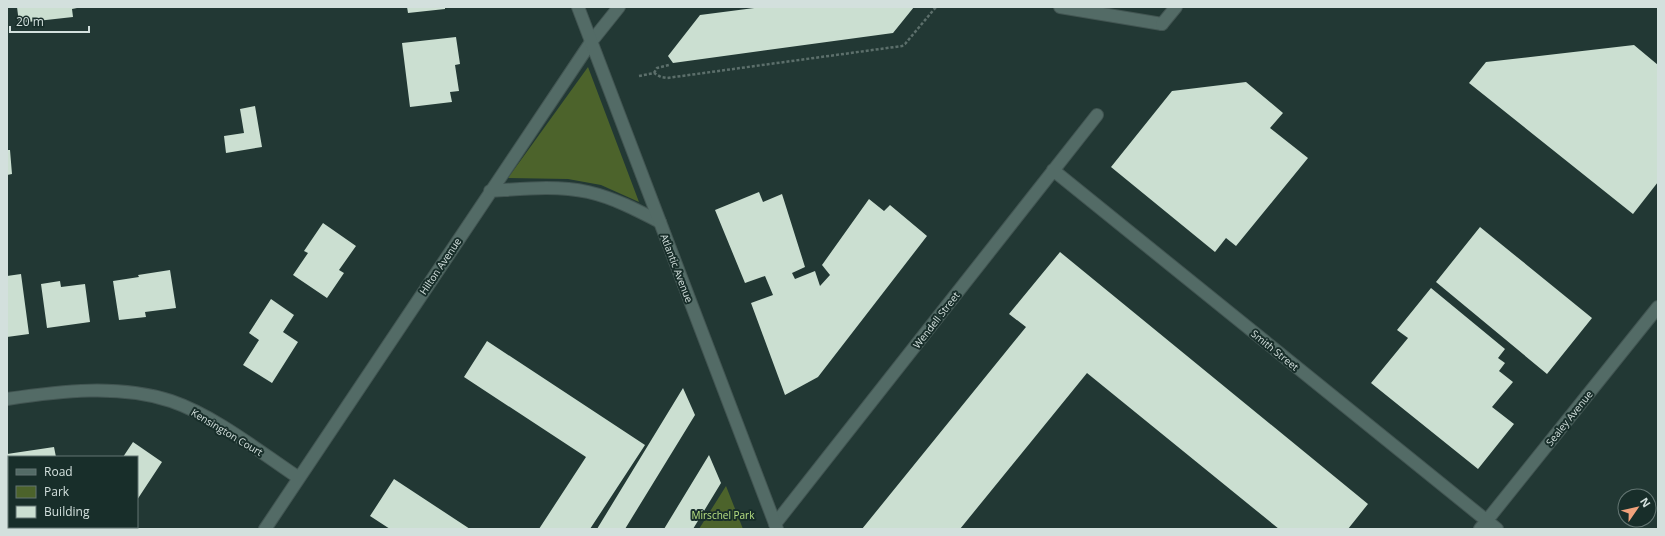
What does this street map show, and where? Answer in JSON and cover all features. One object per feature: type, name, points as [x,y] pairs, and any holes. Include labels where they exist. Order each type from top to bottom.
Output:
[{"type":"street","name":"Atlantic Avenue","points":[[578,7],[776,526]]},
{"type":"street","name":"Hilton Avenue","points":[[265,529],[591,42],[619,7]]},
{"type":"street","points":[[1060,7],[1162,24],[1176,7]]},
{"type":"street","name":"Wendell Street","points":[[776,526],[1097,115]]},
{"type":"street","name":"Smith Street","points":[[1053,170],[1483,525],[1497,529]]},
{"type":"street","points":[[490,191],[546,188],[588,192],[636,209],[660,222]]},
{"type":"street","name":"Sealey Avenue","points":[[1483,525],[1658,307]]},
{"type":"street","name":"Kensington Court","points":[[7,399],[41,394],[104,391],[140,394],[171,401],[230,432],[299,478]]},
{"type":"path","points":[[639,76],[654,73],[667,78],[902,46],[906,44],[936,7]]},
{"type":"path","points":[[654,73],[657,68],[669,65]]},
{"type":"green space","points":[[588,67],[639,202],[601,185],[568,179],[508,178]]},
{"type":"green space","name":"Mirschel Park","points":[[726,486],[743,529],[699,529]]},
{"type":"building","points":[[17,7],[77,8],[72,9],[73,17],[19,23]]},
{"type":"building","points":[[407,7],[445,7],[445,9],[408,13]]},
{"type":"building","points":[[762,7],[914,7],[893,33],[673,63],[668,56],[700,15]]},
{"type":"building","points":[[456,37],[460,64],[455,65],[459,91],[450,92],[452,102],[410,107],[402,43]]},
{"type":"building","points":[[1634,45],[1658,65],[1658,182],[1633,214],[1469,83],[1486,62]]},
{"type":"building","points":[[1246,82],[1283,113],[1270,128],[1308,158],[1236,246],[1226,238],[1215,252],[1111,167],[1172,91]]},
{"type":"building","points":[[255,106],[262,147],[226,153],[224,136],[244,133],[240,109]]},
{"type":"building","points":[[7,150],[10,150],[12,174],[7,175]]},
{"type":"building","points":[[759,192],[763,202],[782,194],[805,267],[792,273],[795,279],[815,271],[820,286],[830,275],[822,265],[869,199],[884,211],[890,205],[927,236],[818,377],[785,395],[751,303],[773,295],[765,276],[745,283],[715,210]]},
{"type":"building","points":[[323,223],[356,246],[339,270],[344,273],[327,298],[293,275],[308,253],[304,251]]},
{"type":"building","points":[[1480,227],[1592,318],[1547,374],[1436,282]]},
{"type":"building","points":[[1060,252],[1368,504],[1348,529],[1279,529],[1087,373],[960,529],[862,529],[1026,327],[1009,314]]},
{"type":"building","points":[[170,270],[176,308],[145,312],[146,317],[119,320],[113,281]]},
{"type":"building","points":[[21,274],[29,334],[7,337],[7,276]]},
{"type":"building","points":[[60,281],[61,287],[85,284],[90,322],[47,328],[41,284]]},
{"type":"building","points":[[1431,288],[1505,349],[1498,358],[1505,363],[1499,371],[1513,382],[1492,407],[1514,424],[1478,469],[1371,383],[1408,338],[1397,330]]},
{"type":"building","points":[[271,299],[294,315],[283,332],[298,342],[272,383],[243,365],[259,340],[249,333]]},
{"type":"building","points":[[487,341],[645,445],[590,529],[539,529],[586,457],[464,377]]},
{"type":"building","points":[[683,388],[695,415],[625,529],[597,529]]},
{"type":"building","points":[[133,442],[162,462],[138,498],[138,456],[124,456]]},
{"type":"building","points":[[54,447],[56,456],[8,456],[7,490],[7,454]]},
{"type":"building","points":[[709,455],[721,483],[693,529],[664,529]]},
{"type":"building","points":[[394,479],[470,529],[390,529],[370,516]]}]
